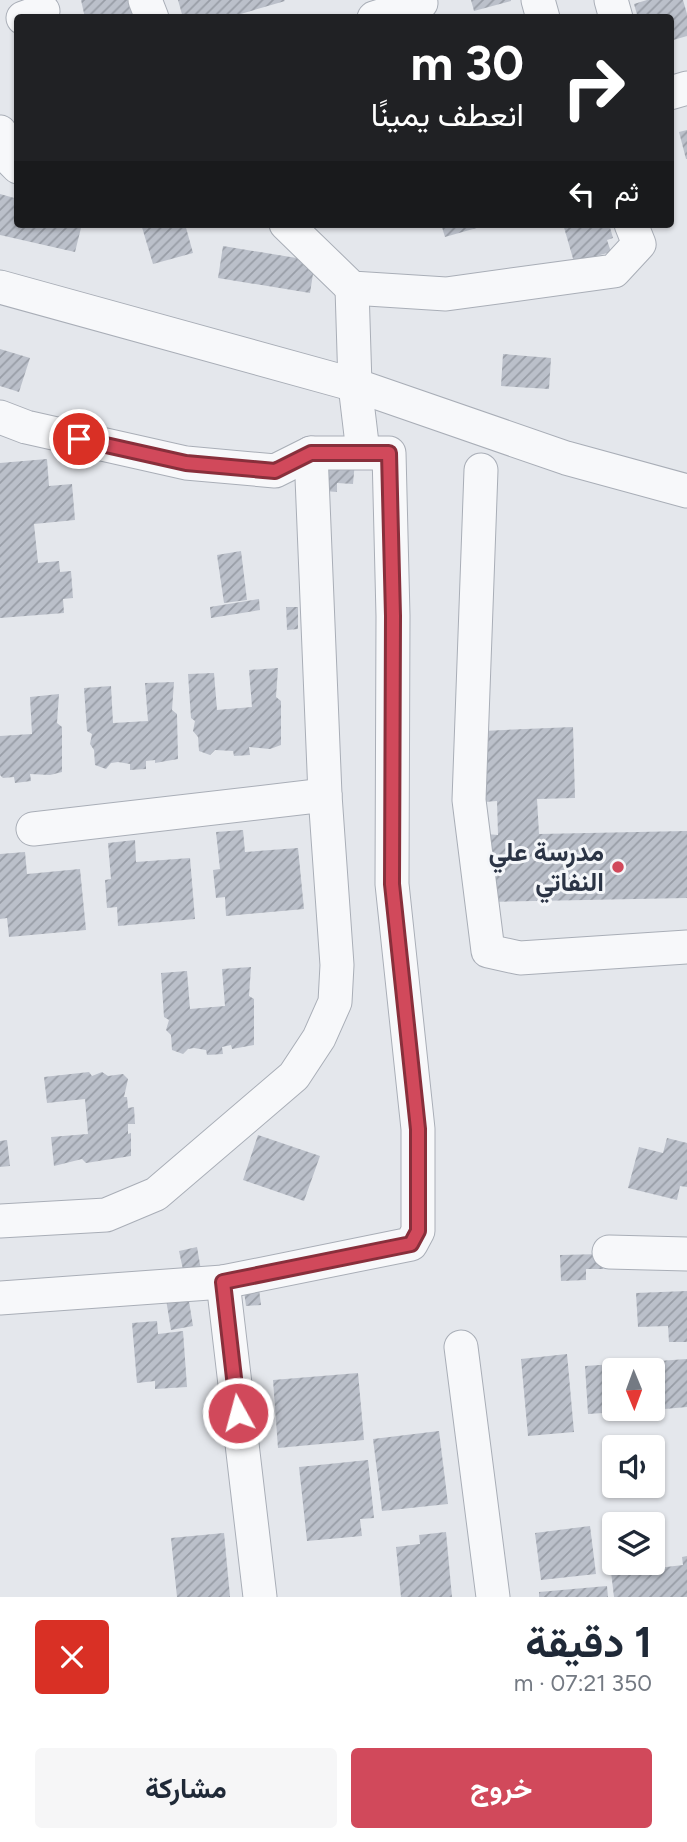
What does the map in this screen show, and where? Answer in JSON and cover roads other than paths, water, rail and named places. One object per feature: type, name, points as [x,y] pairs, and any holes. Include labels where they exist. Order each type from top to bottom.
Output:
[{"type":"street","points":[[392,14],[423,7]]},
{"type":"street","points":[[0,132],[8,157],[14,163]]},
{"type":"street","points":[[290,228],[352,288],[446,294],[606,274],[622,265],[639,244],[633,228]]},
{"type":"street","points":[[0,287],[355,386],[566,458],[687,491]]},
{"type":"street","points":[[352,288],[355,386],[363,452]]},
{"type":"street","points":[[0,417],[26,427],[186,463],[275,471],[311,453],[389,453],[393,616],[392,884],[418,1129],[418,1231],[411,1244],[223,1282],[0,1298]]},
{"type":"street","points":[[0,1221],[106,1215],[132,1207],[156,1194],[294,1076],[319,1038],[335,1002],[337,965],[325,795],[311,453]]},
{"type":"street","points":[[481,470],[469,800],[488,951],[520,958],[687,947]]},
{"type":"street","points":[[33,829],[325,795]]},
{"type":"street","points":[[609,1252],[687,1254]]},
{"type":"street","points":[[223,1282],[260,1597]]},
{"type":"street","points":[[461,1347],[493,1597]]},
{"type":"place","name":"مدرسة علي النفاتي","points":[[618,867]]}]
